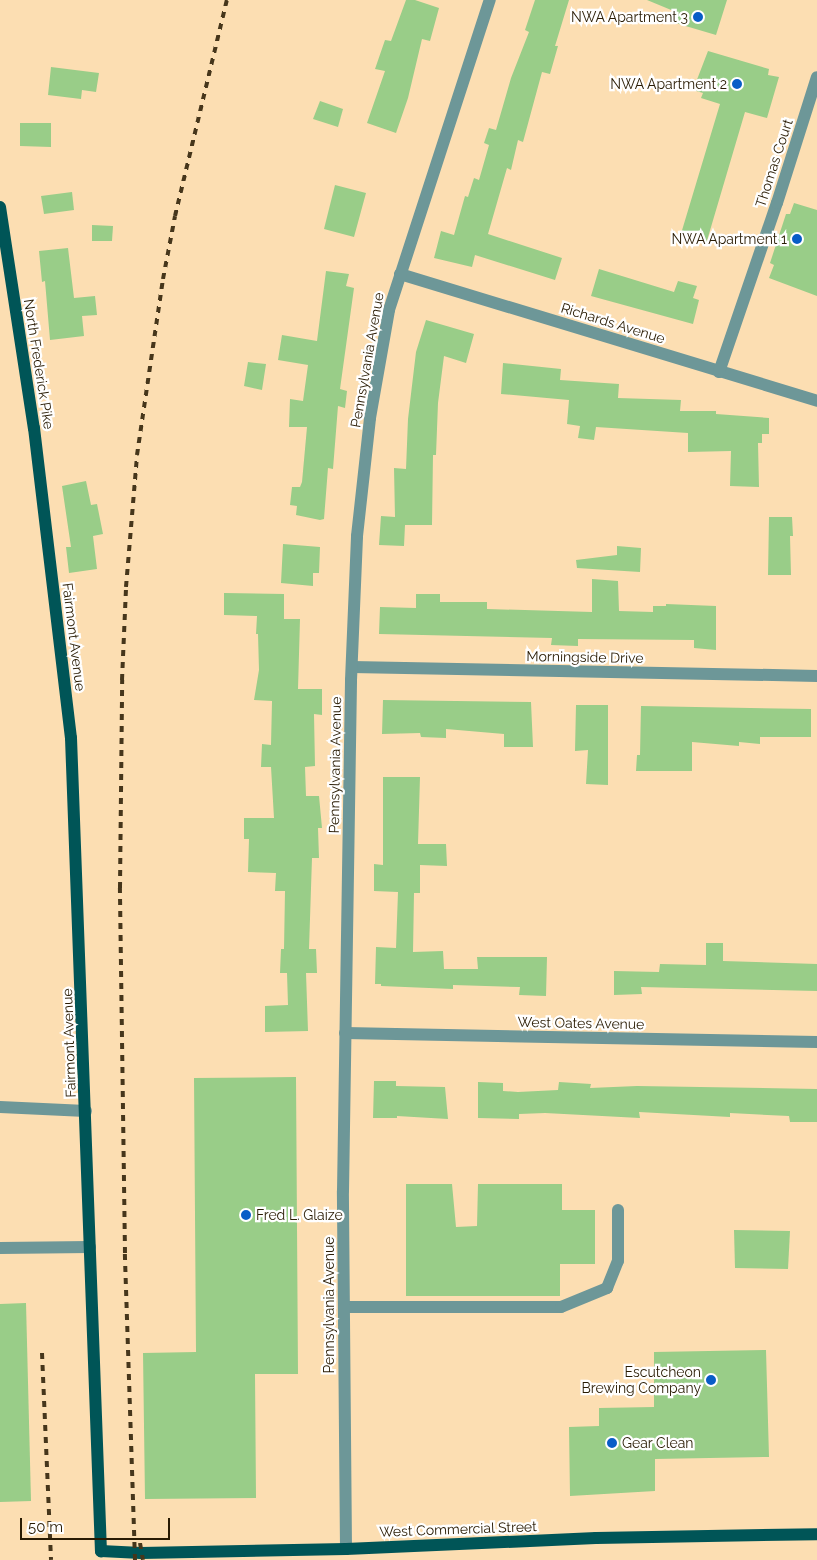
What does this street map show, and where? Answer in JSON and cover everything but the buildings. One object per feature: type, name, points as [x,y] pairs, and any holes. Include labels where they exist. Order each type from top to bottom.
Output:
[{"type":"main road","name":"North Frederick Pike","points":[[0,207],[46,527]]},
{"type":"main road","name":"Fairmont Avenue","points":[[46,527],[71,738],[101,1556]]},
{"type":"main road","name":"West Commercial Street","points":[[101,1556],[141,1553],[346,1549],[596,1538],[817,1534]]},
{"type":"street","name":"Pennsylvania Avenue","points":[[346,1549],[344,1307],[346,1033],[352,667],[358,536],[369,429],[389,310],[490,0]]},
{"type":"street","name":"Thomas Court","points":[[719,372],[817,77]]},
{"type":"street","name":"Richards Avenue","points":[[400,274],[817,401]]},
{"type":"street","name":"Morningside Drive","points":[[352,667],[817,676]]},
{"type":"street","name":"West Oates Avenue","points":[[346,1033],[817,1042]]},
{"type":"street","points":[[0,1107],[86,1112]]},
{"type":"street","points":[[344,1307],[561,1307],[607,1288],[618,1262],[618,1210]]},
{"type":"street","points":[[1,1247],[90,1247]]},
{"type":"railway","points":[[135,1560],[125,1253],[120,888],[122,680],[126,587],[137,455],[163,279],[175,216],[227,0]]},
{"type":"railway","points":[[42,1353],[51,1560]]},
{"type":"railway","points":[[140,1543],[143,1560]]},
{"type":"place","name":"NWA Apartment 3","points":[[698,17]]},
{"type":"place","name":"NWA Apartment 2","points":[[737,84]]},
{"type":"place","name":"NWA Apartment 1","points":[[797,239]]},
{"type":"place","name":"Fred L. Glaize","points":[[246,1215]]},
{"type":"place","name":"Escutcheon Brewing Company","points":[[711,1380]]},
{"type":"place","name":"Gear Clean","points":[[612,1443]]}]
